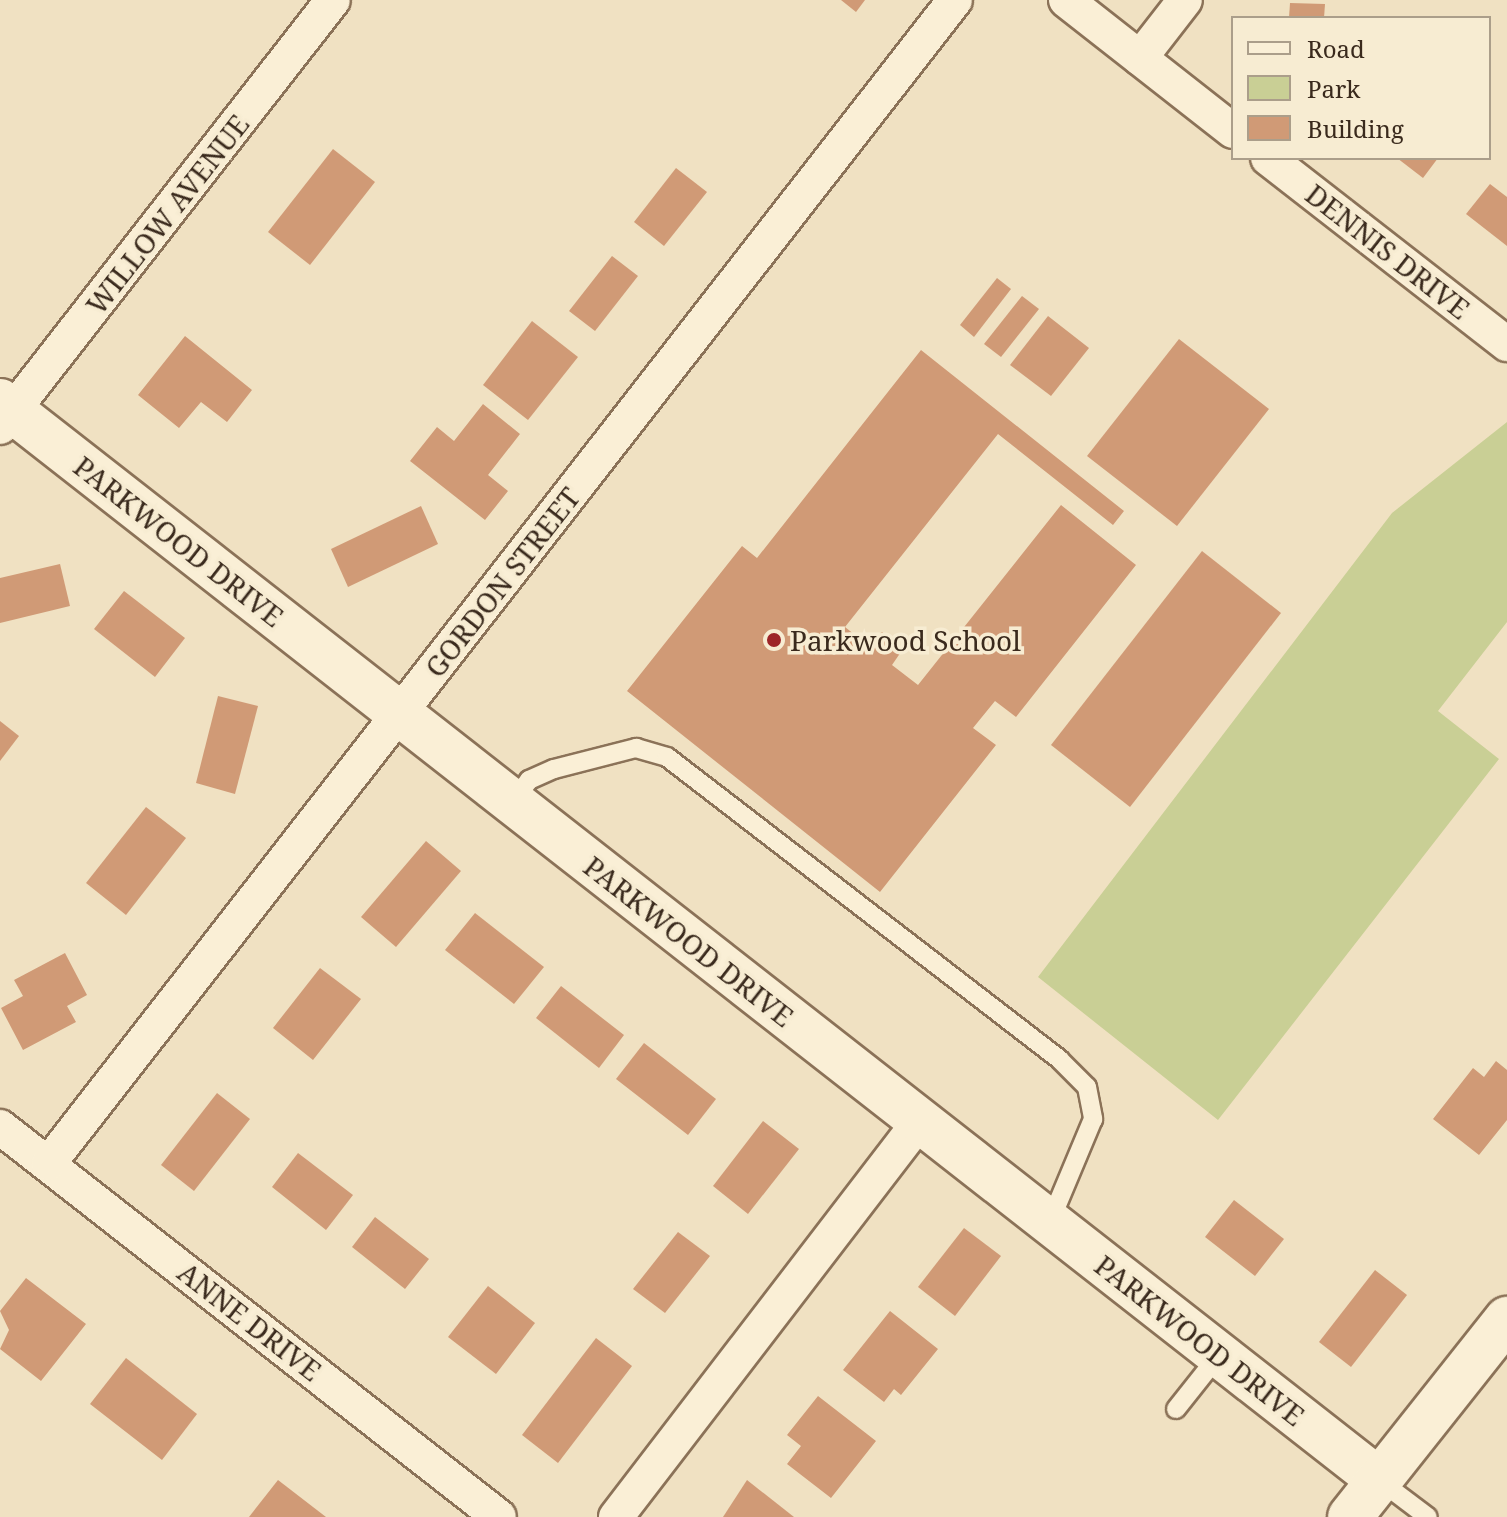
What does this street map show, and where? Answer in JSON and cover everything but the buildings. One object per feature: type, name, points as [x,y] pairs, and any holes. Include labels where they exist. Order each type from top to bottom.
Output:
[{"type":"street","name":"WILLOW AVENUE","points":[[4,413],[333,0]]},
{"type":"street","name":"GORDON STREET","points":[[49,1163],[955,0]]},
{"type":"street","points":[[1066,0],[1231,129]]},
{"type":"street","points":[[1140,58],[1185,0]]},
{"type":"street","name":"DENNIS DRIVE","points":[[1271,160],[1507,344]]},
{"type":"street","name":"PARKWOOD DRIVE","points":[[4,413],[400,714],[1379,1480]]},
{"type":"street","points":[[616,1517],[920,1121]]},
{"type":"street","name":"ANNE DRIVE","points":[[0,1127],[499,1517]]},
{"type":"street","points":[[1350,1517],[1507,1319]]},
{"type":"lane","points":[[512,802],[529,780],[554,769],[636,748],[667,757],[1060,1060],[1087,1087],[1093,1119],[1050,1222]]},
{"type":"lane","points":[[1176,1409],[1219,1355]]},
{"type":"lane","points":[[1379,1480],[1428,1517]]},
{"type":"green space","points":[[1507,422],[1507,622],[1438,711],[1499,759],[1218,1120],[1038,977],[1392,513]]},
{"type":"place","name":"Parkwood School","points":[[774,640]]}]
